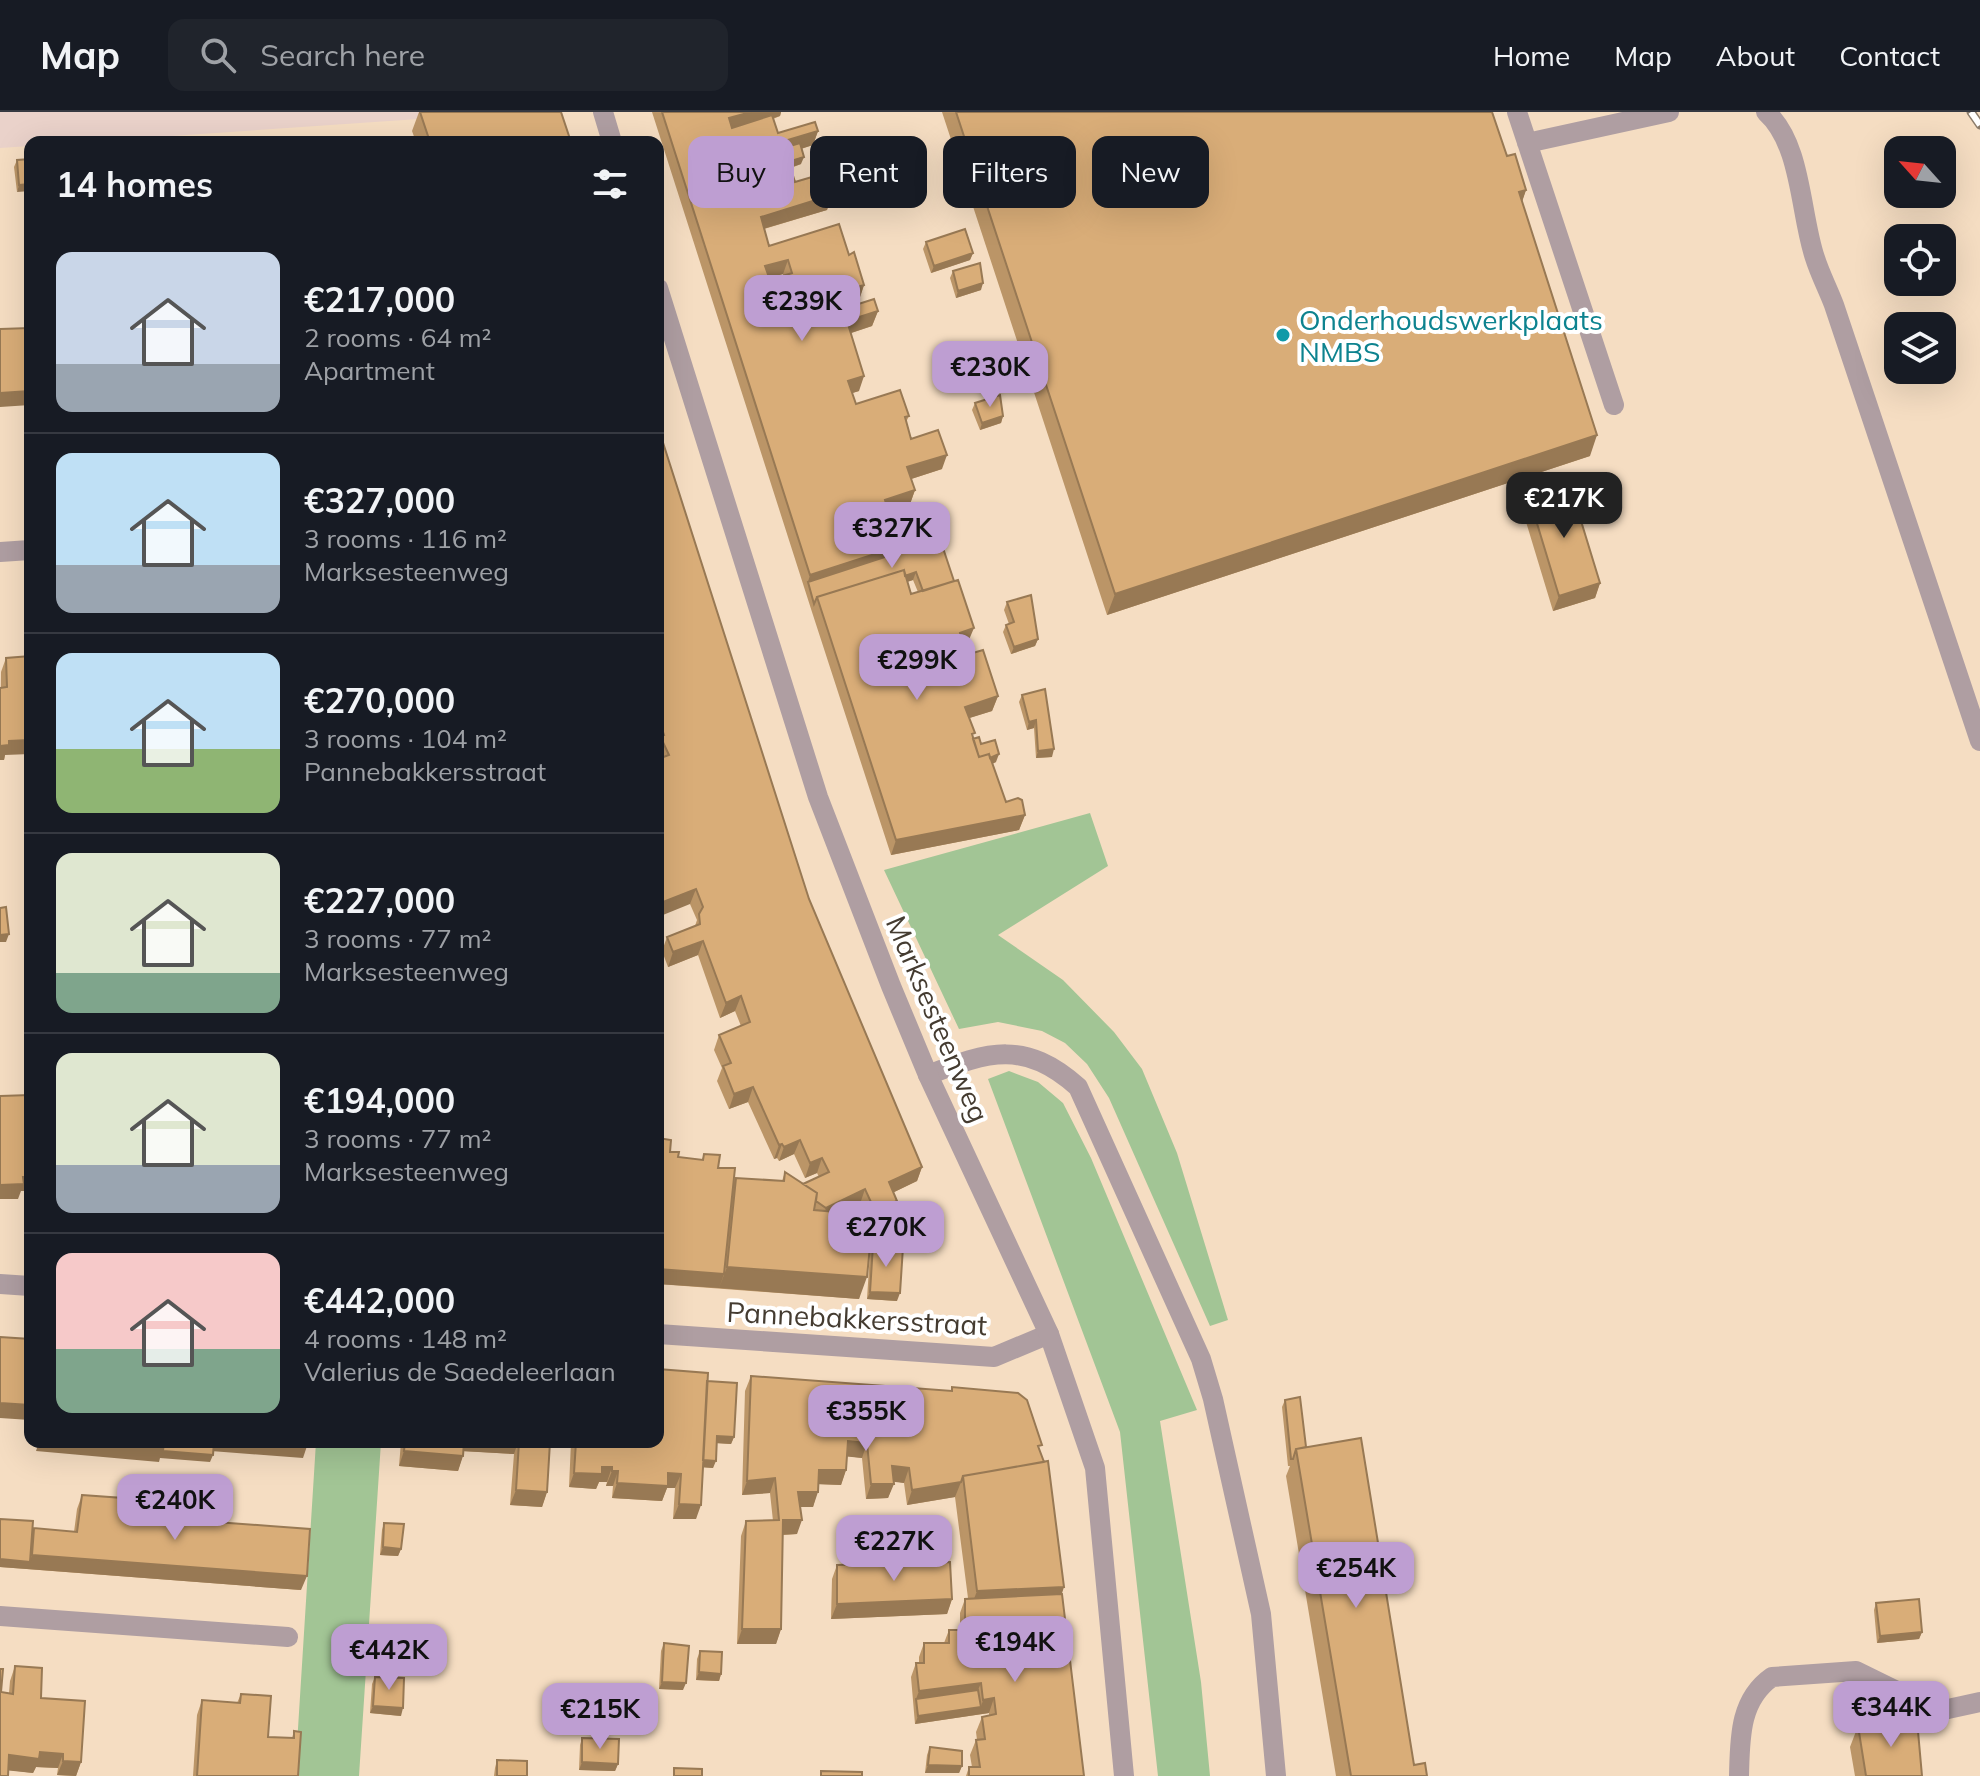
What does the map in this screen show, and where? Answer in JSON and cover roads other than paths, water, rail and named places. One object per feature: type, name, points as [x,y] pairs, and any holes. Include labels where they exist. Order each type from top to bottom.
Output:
[{"type":"street","points":[[603,112],[610,136]]},
{"type":"street","points":[[1517,112],[1614,405]]},
{"type":"street","points":[[1527,143],[1669,112]]},
{"type":"street","points":[[1766,112],[1775,121],[1789,146],[1815,257],[1834,305],[1980,741]]},
{"type":"street","name":"Marksesteenweg","points":[[664,307],[818,797],[928,1075],[1049,1334],[1095,1468],[1124,1776]]},
{"type":"street","points":[[0,552],[24,550]]},
{"type":"street","points":[[928,1075],[974,1057],[1004,1053],[1032,1058],[1059,1070],[1078,1087],[1201,1359],[1213,1399],[1261,1614],[1276,1776]]},
{"type":"street","points":[[0,1284],[24,1286]]},
{"type":"street","name":"Pannebakkersstraat","points":[[664,1334],[994,1357],[1049,1334]]},
{"type":"street","points":[[0,1616],[288,1637]]},
{"type":"street","points":[[1739,1776],[1740,1733],[1748,1704],[1762,1684],[1772,1677],[1856,1671],[1913,1699],[1948,1709],[1980,1702]]},
{"type":"railway","points":[[1971,112],[1980,125]]},
{"type":"place","name":"Onderhoudswerkplaats NMBS","points":[[1283,335]]}]
